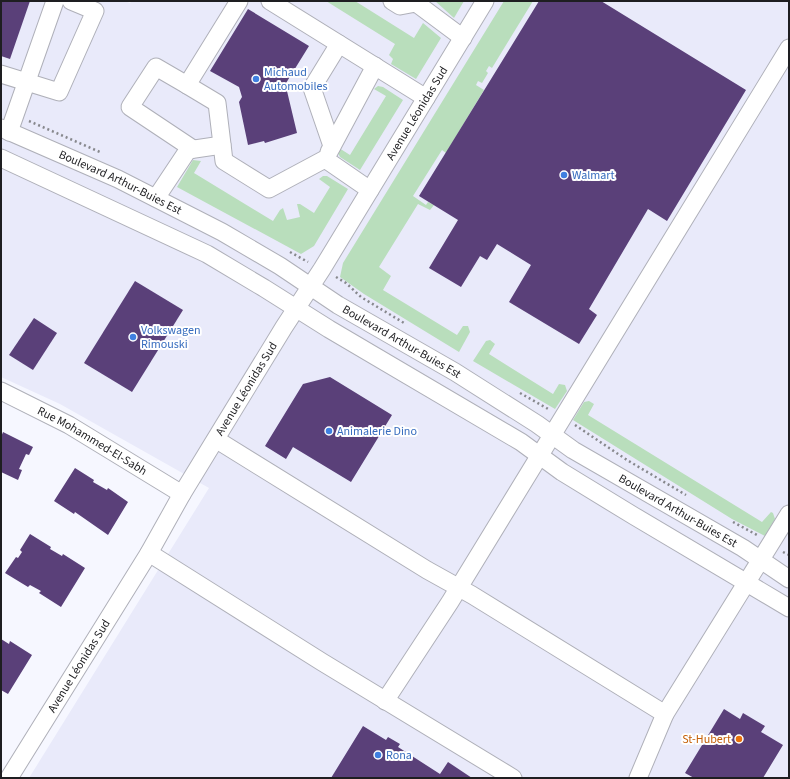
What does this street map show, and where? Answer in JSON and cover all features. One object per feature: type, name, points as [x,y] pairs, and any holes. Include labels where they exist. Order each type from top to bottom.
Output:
[{"type":"street","points":[[5,130],[27,83],[55,1]]},
{"type":"street","points":[[1,74],[59,92],[95,11],[71,1]]},
{"type":"street","points":[[188,85],[239,1]]},
{"type":"street","points":[[270,1],[426,98]]},
{"type":"street","points":[[392,1],[400,6],[417,2],[463,38]]},
{"type":"street","name":"Avenue Léonidas Sud","points":[[9,778],[149,553],[182,494],[217,440],[296,308],[311,287],[485,1]]},
{"type":"street","points":[[339,44],[312,88],[328,152],[370,190]]},
{"type":"street","points":[[385,701],[628,312],[672,236],[789,48]]},
{"type":"street","points":[[193,149],[130,108],[156,67],[217,103],[224,161],[269,189],[328,152],[375,66]]},
{"type":"street","name":"Boulevard Arthur-Buies Est","points":[[5,130],[118,179],[228,236],[280,266],[338,305],[455,372],[552,434],[573,450],[743,548],[760,561],[789,579]]},
{"type":"street","points":[[156,198],[188,150],[222,145]]},
{"type":"street","name":"Boulevard Arthur-Buies Est","points":[[1,158],[207,254],[521,442],[562,472],[789,608]]},
{"type":"street","name":"Rue Mohammed-El-Sabh","points":[[1,391],[69,425],[182,494]]},
{"type":"street","points":[[217,440],[665,714]]},
{"type":"street","points":[[638,778],[665,714],[789,514]]},
{"type":"street","points":[[149,553],[385,701],[513,778]]},
{"type":"shaded area","points":[[1,1],[124,1],[130,3],[132,1],[789,1],[789,778],[29,778],[209,488],[60,404],[1,377]]},
{"type":"green space","points":[[326,1],[355,1],[414,38],[423,23],[441,38],[416,79],[391,64],[393,59],[389,55],[395,44]]},
{"type":"green space","points":[[435,1],[464,1],[454,18]]},
{"type":"green space","points":[[504,1],[533,1],[492,68],[489,66],[486,71],[488,73],[482,83],[478,81],[476,85],[484,90],[446,153],[442,150],[413,196],[426,205],[428,202],[434,205],[430,210],[418,204],[379,267],[391,276],[383,290],[457,335],[463,326],[468,326],[470,332],[459,352],[364,294],[340,277],[343,263]]},
{"type":"green space","points":[[378,86],[383,87],[403,100],[360,170],[340,157],[337,151],[339,148],[350,155],[386,96],[374,89]]},
{"type":"green space","points":[[193,160],[201,161],[194,173],[273,221],[283,208],[287,220],[300,217],[297,204],[300,204],[314,213],[330,187],[319,179],[323,176],[327,176],[348,189],[314,246],[301,254],[177,187]]},
{"type":"green space","points":[[490,340],[495,344],[489,354],[553,394],[559,384],[565,385],[567,391],[555,409],[473,361],[486,341]]},
{"type":"green space","points":[[589,401],[594,404],[588,415],[762,522],[771,512],[773,513],[775,519],[765,536],[732,519],[573,420],[584,402]]},
{"type":"building","points":[[1,1],[30,1],[10,59],[1,56]]},
{"type":"building","name":"Walmart","points":[[539,1],[601,1],[746,90],[667,221],[648,209],[589,309],[597,315],[579,344],[509,302],[531,265],[497,244],[487,260],[480,256],[461,287],[429,268],[458,220],[419,196]]},
{"type":"building","name":"Michaud Automobiles","points":[[248,9],[309,46],[283,88],[287,91],[297,133],[265,143],[264,141],[248,145],[239,102],[242,97],[239,87],[210,71]]},
{"type":"building","name":"Volkswagen Rimouski","points":[[135,281],[183,310],[132,392],[84,363]]},
{"type":"building","points":[[34,318],[57,333],[33,370],[9,355]]},
{"type":"building","name":"Animalerie Dino","points":[[330,377],[392,415],[351,482],[293,447],[286,459],[265,446],[303,384]]},
{"type":"building","points":[[3,432],[33,447],[29,455],[26,454],[19,469],[22,470],[18,480],[1,472],[1,437]]},
{"type":"building","points":[[75,468],[94,480],[93,482],[107,490],[108,488],[128,502],[108,535],[75,512],[74,514],[54,501]]},
{"type":"building","points":[[30,534],[51,547],[50,549],[62,556],[63,554],[85,568],[61,607],[39,593],[41,591],[30,585],[28,587],[5,573],[16,557],[18,558],[22,552],[20,550]]},
{"type":"building","points":[[1,639],[9,644],[10,641],[32,655],[8,694],[1,690]]},
{"type":"building","name":"St-Hubert","points":[[724,709],[740,719],[743,713],[765,726],[761,732],[783,745],[763,778],[694,778],[685,773]]},
{"type":"building","name":"Rona","points":[[363,726],[386,740],[388,737],[400,744],[398,747],[440,774],[448,762],[472,778],[331,778]]},
{"type":"place","name":"Michaud Automobiles","points":[[256,79]]},
{"type":"place","name":"Walmart","points":[[564,175]]},
{"type":"place","name":"Volkswagen Rimouski","points":[[133,337]]},
{"type":"place","name":"Animalerie Dino","points":[[329,431]]},
{"type":"place","name":"St-Hubert","points":[[739,739]]},
{"type":"place","name":"Rona","points":[[378,755]]}]
